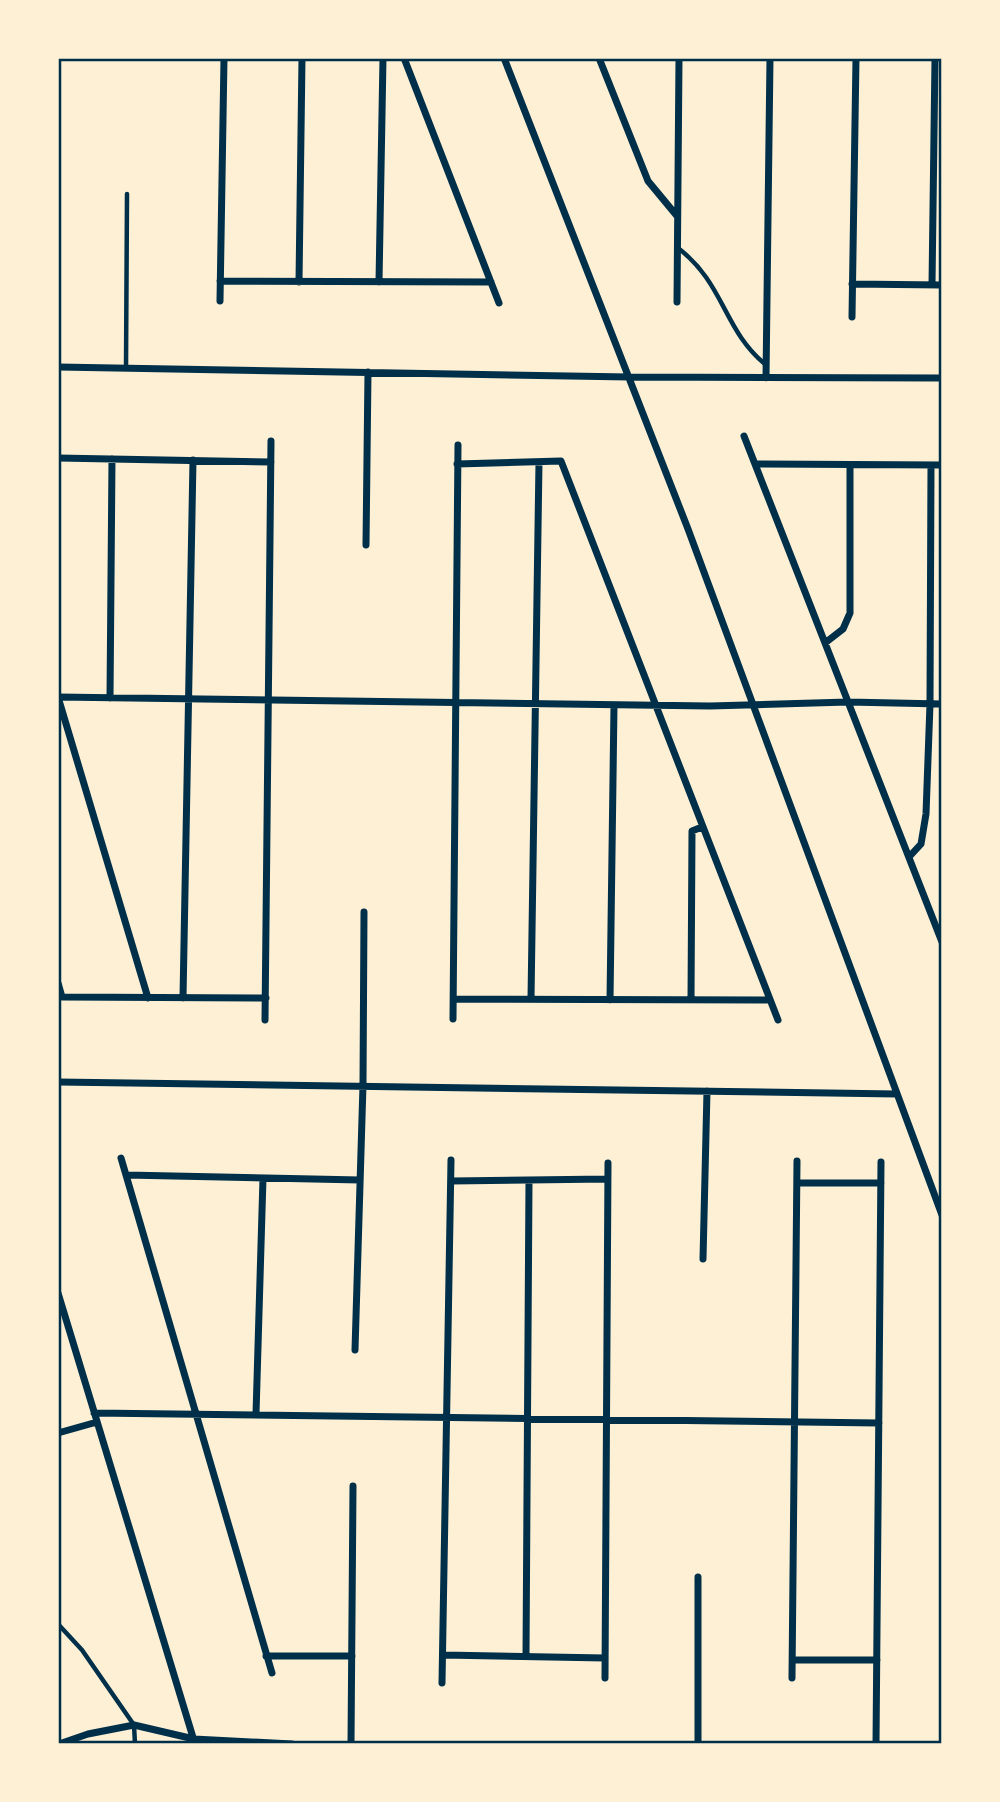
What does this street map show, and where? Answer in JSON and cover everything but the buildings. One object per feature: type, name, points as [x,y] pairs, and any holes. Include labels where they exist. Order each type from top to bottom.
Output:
[{"type":"street","points":[[220,301],[224,58]]},
{"type":"street","points":[[299,282],[302,58]]},
{"type":"street","points":[[379,282],[383,58]]},
{"type":"street","points":[[404,58],[499,303]]},
{"type":"street","points":[[504,58],[753,704],[942,1215]]},
{"type":"street","points":[[599,58],[648,181],[677,217]]},
{"type":"street","points":[[677,302],[678,58]]},
{"type":"street","points":[[766,378],[770,58]]},
{"type":"street","points":[[852,317],[856,58]]},
{"type":"street","points":[[932,285],[935,58]]},
{"type":"street","points":[[220,281],[491,282]]},
{"type":"street","points":[[852,284],[942,285]]},
{"type":"street","points":[[58,367],[629,377],[942,378]]},
{"type":"street","points":[[366,545],[368,372]]},
{"type":"street","points":[[744,436],[942,942]]},
{"type":"street","points":[[265,1020],[271,701],[271,441]]},
{"type":"street","points":[[453,1019],[458,445]]},
{"type":"street","points":[[58,458],[271,462]]},
{"type":"street","points":[[110,698],[112,459]]},
{"type":"street","points":[[183,998],[193,460]]},
{"type":"street","points":[[457,464],[561,461],[778,1020]]},
{"type":"street","points":[[531,999],[539,462]]},
{"type":"street","points":[[755,464],[942,466]]},
{"type":"street","points":[[825,643],[843,629],[850,612],[849,465]]},
{"type":"street","points":[[909,858],[921,844],[926,814],[930,704],[931,465]]},
{"type":"street","points":[[148,998],[58,697],[614,705],[848,702],[942,704]]},
{"type":"street","points":[[610,1000],[614,705]]},
{"type":"street","points":[[691,1000],[692,831],[702,827]]},
{"type":"street","points":[[355,1350],[363,1085],[363,912]]},
{"type":"street","points":[[58,983],[62,997],[266,998]]},
{"type":"street","points":[[454,999],[770,1000]]},
{"type":"street","points":[[58,1082],[897,1094]]},
{"type":"street","points":[[703,1259],[707,1091]]},
{"type":"street","points":[[121,1158],[193,1414],[272,1673]]},
{"type":"street","points":[[442,1683],[449,1416],[451,1160]]},
{"type":"street","points":[[792,1678],[797,1161]]},
{"type":"street","points":[[876,1744],[881,1162]]},
{"type":"street","points":[[604,1678],[608,1163]]},
{"type":"street","points":[[126,1175],[360,1180]]},
{"type":"street","points":[[256,1414],[263,1178]]},
{"type":"street","points":[[451,1181],[607,1179]]},
{"type":"street","points":[[526,1656],[529,1180]]},
{"type":"street","points":[[797,1183],[881,1183]]},
{"type":"street","points":[[58,1293],[194,1742]]},
{"type":"street","points":[[94,1413],[879,1423]]},
{"type":"street","points":[[58,1433],[97,1422]]},
{"type":"street","points":[[352,1744],[353,1486]]},
{"type":"street","points":[[698,1577],[698,1744]]},
{"type":"street","points":[[443,1655],[605,1658]]},
{"type":"street","points":[[266,1656],[352,1656]]},
{"type":"street","points":[[793,1660],[877,1660]]},
{"type":"street","points":[[59,1744],[88,1734],[134,1726],[194,1742],[292,1744]]},
{"type":"lane","points":[[126,368],[127,194]]},
{"type":"lane","points":[[677,248],[707,275],[745,346],[766,366]]},
{"type":"lane","points":[[58,1624],[82,1650],[134,1726],[135,1744]]}]
